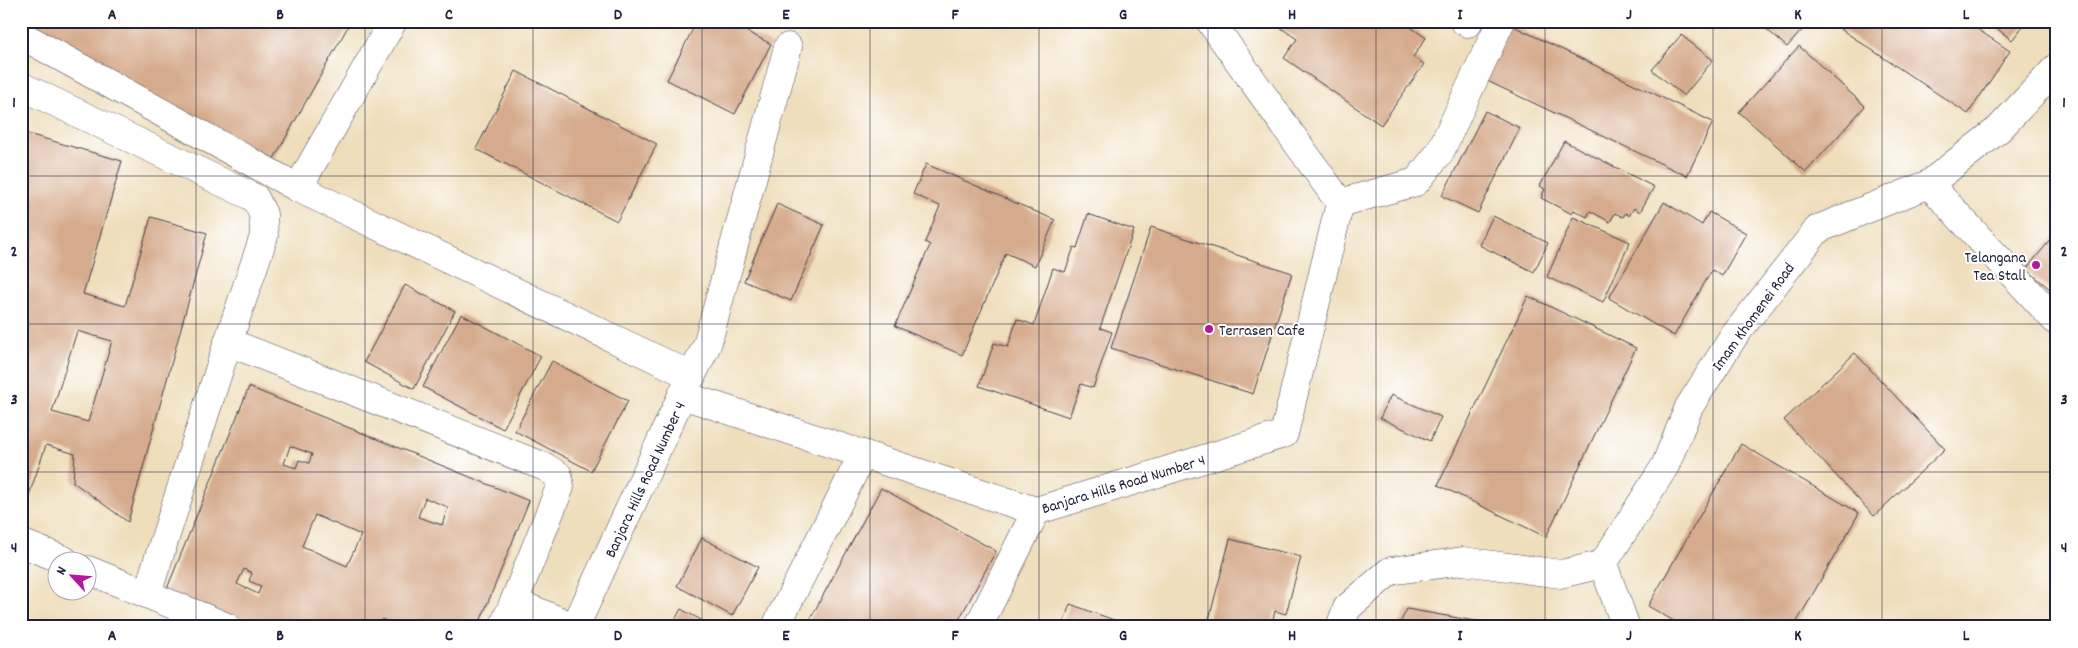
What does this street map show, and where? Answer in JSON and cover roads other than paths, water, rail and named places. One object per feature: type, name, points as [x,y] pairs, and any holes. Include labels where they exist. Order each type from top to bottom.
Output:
[{"type":"street","points":[[298,188],[393,21]]},
{"type":"street","points":[[1210,21],[1340,203],[1416,182],[1440,152],[1501,21]]},
{"type":"street","points":[[21,35],[298,188],[687,385],[707,346],[788,47]]},
{"type":"street","name":"Imam Khomenei Road","points":[[1603,564],[1665,466],[1689,407],[1734,336],[1818,229],[1929,184],[1998,129],[2057,67]]},
{"type":"street","points":[[21,86],[255,198],[264,214],[264,236],[146,594]]},
{"type":"street","points":[[1929,184],[2057,322]]},
{"type":"street","name":"Banjara Hills Road Number 4","points":[[574,627],[687,385],[863,454],[1036,511],[1284,434],[1340,203]]},
{"type":"street","points":[[228,342],[545,467],[558,475],[560,487],[503,627]]},
{"type":"street","points":[[778,627],[778,622],[863,454]]},
{"type":"street","points":[[978,627],[1036,511]]},
{"type":"street","points":[[21,544],[48,554]]},
{"type":"street","points":[[1340,627],[1347,608],[1390,571],[1463,561],[1561,574],[1603,564],[1626,627]]},
{"type":"street","points":[[98,574],[227,627]]},
{"type":"street","points":[[514,602],[574,627]]},
{"type":"place","name":"Telangana Tea Stall","points":[[2036,265]]},
{"type":"place","name":"Terrasen Cafe","points":[[1209,329]]}]
